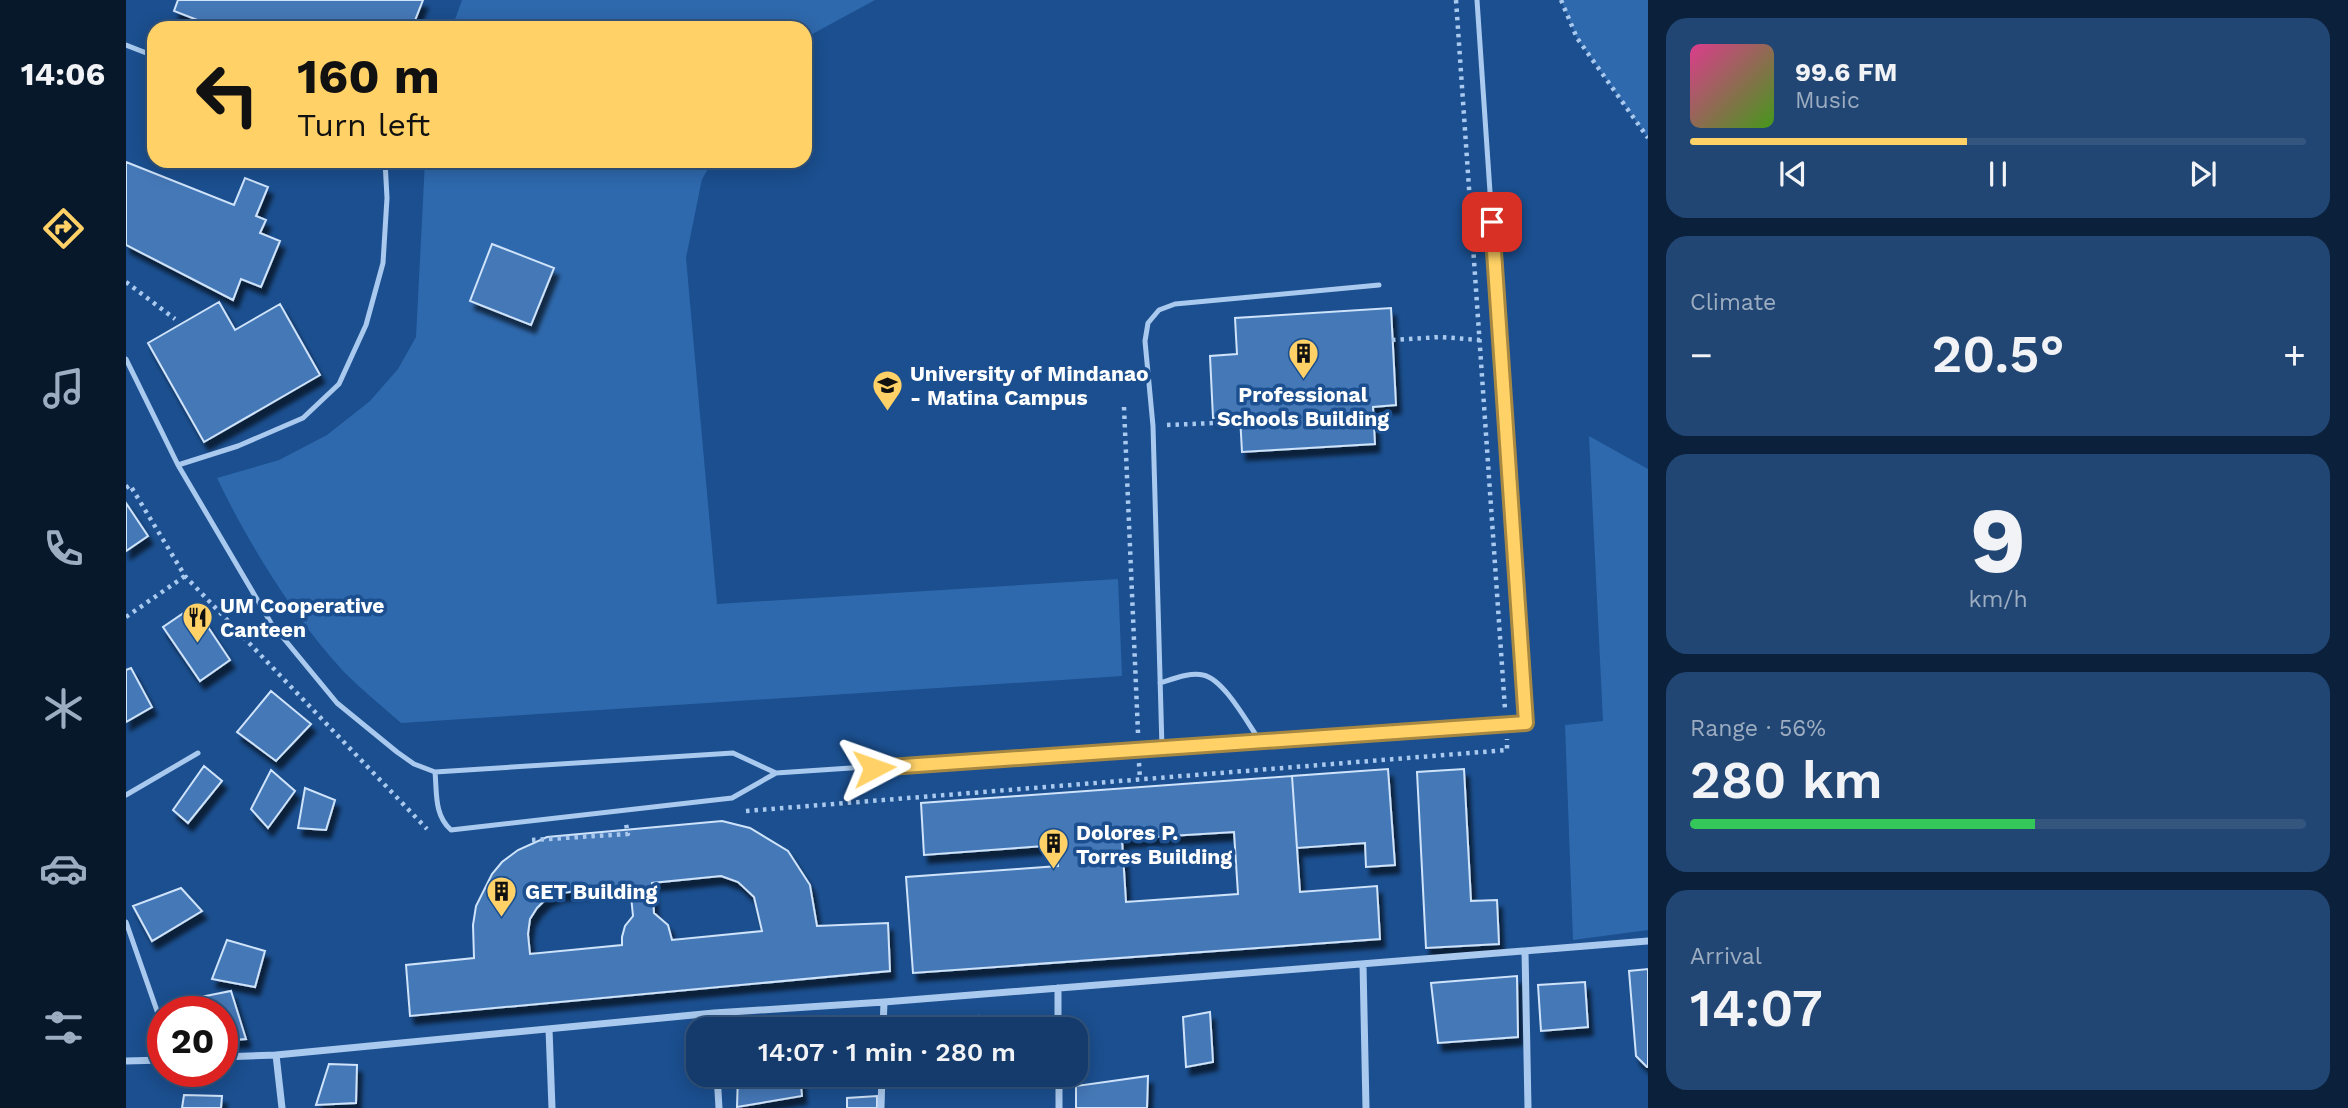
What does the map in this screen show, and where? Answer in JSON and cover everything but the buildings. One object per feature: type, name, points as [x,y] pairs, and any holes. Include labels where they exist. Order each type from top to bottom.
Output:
[{"type":"street","points":[[238,1056],[714,1013],[1648,941]]},
{"type":"street","points":[[1525,951],[1528,1108]]},
{"type":"street","points":[[1363,964],[1366,1108]]},
{"type":"street","points":[[1058,988],[1058,1017]]},
{"type":"street","points":[[883,1017],[884,1002]]},
{"type":"street","points":[[714,1013],[714,1017]]},
{"type":"street","points":[[549,1029],[552,1108]]},
{"type":"street","points":[[276,1055],[282,1108]]},
{"type":"street","points":[[126,1061],[147,1060]]},
{"type":"street","points":[[718,1087],[719,1108]]},
{"type":"street","points":[[881,1108],[882,1087]]},
{"type":"street","points":[[1059,1087],[1059,1108]]},
{"type":"lane","points":[[435,772],[439,814],[443,823],[451,830],[732,798],[776,774],[1526,723],[1477,0]]},
{"type":"lane","points":[[126,45],[147,53]]},
{"type":"lane","points":[[178,465],[238,446],[303,418],[339,384],[366,325],[383,263],[387,198],[385,168]]},
{"type":"lane","points":[[1162,748],[1153,426],[1145,341],[1148,323],[1159,310],[1175,304],[1379,285]]},
{"type":"lane","points":[[126,359],[178,465],[271,623],[337,703],[414,764],[435,772],[733,753],[776,774]]},
{"type":"lane","points":[[1160,683],[1190,675],[1203,675],[1214,680],[1225,691],[1260,741]]},
{"type":"lane","points":[[126,795],[198,753]]},
{"type":"lane","points":[[126,922],[152,996]]},
{"type":"path","points":[[737,811],[1507,750],[1456,0]]},
{"type":"path","points":[[1561,0],[1577,38],[1648,138]]},
{"type":"path","points":[[126,282],[176,319]]},
{"type":"path","points":[[1392,340],[1440,337],[1480,340]]},
{"type":"path","points":[[1124,407],[1140,779]]},
{"type":"path","points":[[1125,428],[1240,422]]},
{"type":"path","points":[[126,488],[130,485],[185,576],[432,833]]},
{"type":"path","points":[[126,617],[185,576]]},
{"type":"path","points":[[519,841],[628,834],[626,820]]},
{"type":"shaded area","points":[[462,0],[875,0],[812,34],[812,21],[454,21]]},
{"type":"shaded area","points":[[1561,0],[1648,0],[1648,138],[1577,38]]},
{"type":"shaded area","points":[[425,168],[709,168],[702,179],[686,258],[717,604],[1118,579],[1122,676],[401,723],[344,672],[308,628],[258,554],[217,478],[279,460],[327,435],[370,401],[398,369],[416,337]]},
{"type":"shaded area","points":[[1589,436],[1648,469],[1648,930],[1573,940],[1565,725],[1603,721]]},
{"type":"place","name":"Professional Schools Building","points":[[1303,381]]},
{"type":"place","name":"University of Mindanao - Matina Campus","points":[[887,412]]},
{"type":"place","name":"UM Cooperative Canteen","points":[[197,644]]},
{"type":"place","name":"Dolores P. Torres Building","points":[[1053,871]]},
{"type":"place","name":"GET Building","points":[[502,918]]},
{"type":"route","points":[[874,768],[1526,723],[1492,222]]}]
